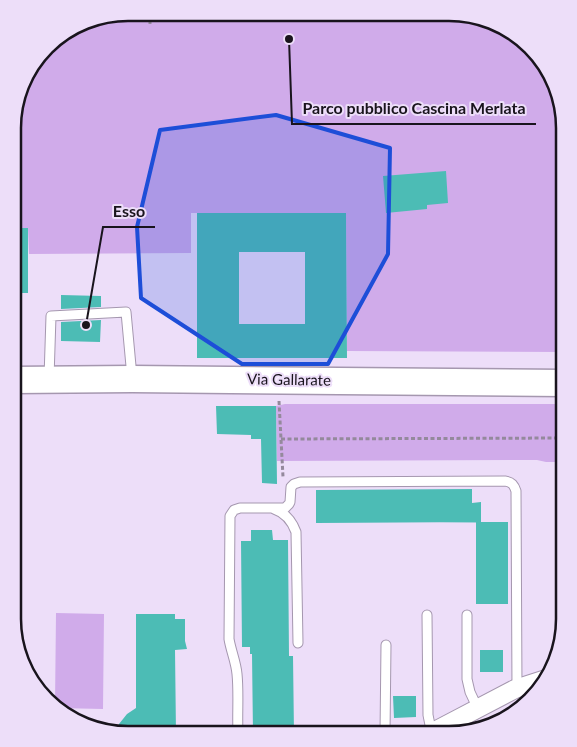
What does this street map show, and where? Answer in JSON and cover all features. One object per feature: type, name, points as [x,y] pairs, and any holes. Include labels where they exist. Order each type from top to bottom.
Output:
[{"type":"main road","name":"Via Gallarate","points":[[21,380],[132,379],[556,383]]},
{"type":"street","points":[[446,726],[517,688],[535,682]]},
{"type":"lane","points":[[49,380],[51,316],[126,312],[132,379]]},
{"type":"lane","points":[[238,726],[236,665],[229,639],[230,516],[236,509],[282,509],[288,506],[290,502],[291,487],[300,482],[510,482],[516,491],[517,688]]},
{"type":"lane","points":[[270,508],[280,511],[288,517],[292,521],[296,532],[298,643]]},
{"type":"lane","points":[[427,615],[428,715],[430,726]]},
{"type":"lane","points":[[467,616],[467,680],[478,709]]},
{"type":"lane","points":[[385,726],[386,645]]},
{"type":"path","points":[[279,400],[283,479],[291,487]]},
{"type":"path","points":[[281,439],[556,438]]},
{"type":"highlighted area","points":[[276,115],[390,148],[388,254],[328,364],[242,364],[141,298],[137,227],[160,130]]},
{"type":"shaded area","points":[[128,21],[449,21],[470,23],[496,32],[514,43],[534,63],[548,87],[552,100],[556,128],[556,352],[347,351],[346,213],[191,213],[191,253],[29,254],[28,228],[21,228],[21,128],[23,107],[32,81],[43,63],[63,43],[81,32],[107,23]]},
{"type":"shaded area","points":[[285,404],[556,404],[556,462],[537,460],[277,461],[276,406]]},
{"type":"shaded area","points":[[56,613],[104,614],[103,709],[69,708],[55,696]]},
{"type":"building","points":[[446,171],[448,203],[427,205],[427,209],[386,213],[383,176]]},
{"type":"building","points":[[197,213],[346,213],[347,358],[197,358]],"holes":[[[239,252],[305,252],[305,324],[239,324]]]},
{"type":"building","points":[[21,228],[28,228],[28,293],[21,293]]},
{"type":"building","points":[[61,295],[101,296],[101,307],[61,309]]},
{"type":"building","points":[[101,320],[100,342],[61,341],[61,322]]},
{"type":"building","points":[[216,406],[276,406],[277,484],[262,483],[261,439],[251,439],[251,435],[217,434]]},
{"type":"building","points":[[472,489],[472,503],[481,502],[481,522],[316,523],[316,490]]},
{"type":"building","points":[[476,522],[508,522],[508,604],[476,604]]},
{"type":"building","points":[[251,530],[272,530],[273,540],[288,540],[289,656],[293,656],[294,726],[253,726],[252,654],[250,654],[250,647],[242,647],[241,541],[251,541]]},
{"type":"building","points":[[136,614],[175,614],[175,619],[185,619],[187,649],[175,650],[176,726],[119,726],[127,714],[136,708]]},
{"type":"building","points":[[480,650],[503,650],[503,672],[480,672]]},
{"type":"building","points":[[393,696],[416,696],[416,717],[394,718]]},
{"type":"place","name":"Parco pubblico Cascina Merlata","points":[[289,39]]},
{"type":"place","name":"Esso","points":[[86,325]]}]
